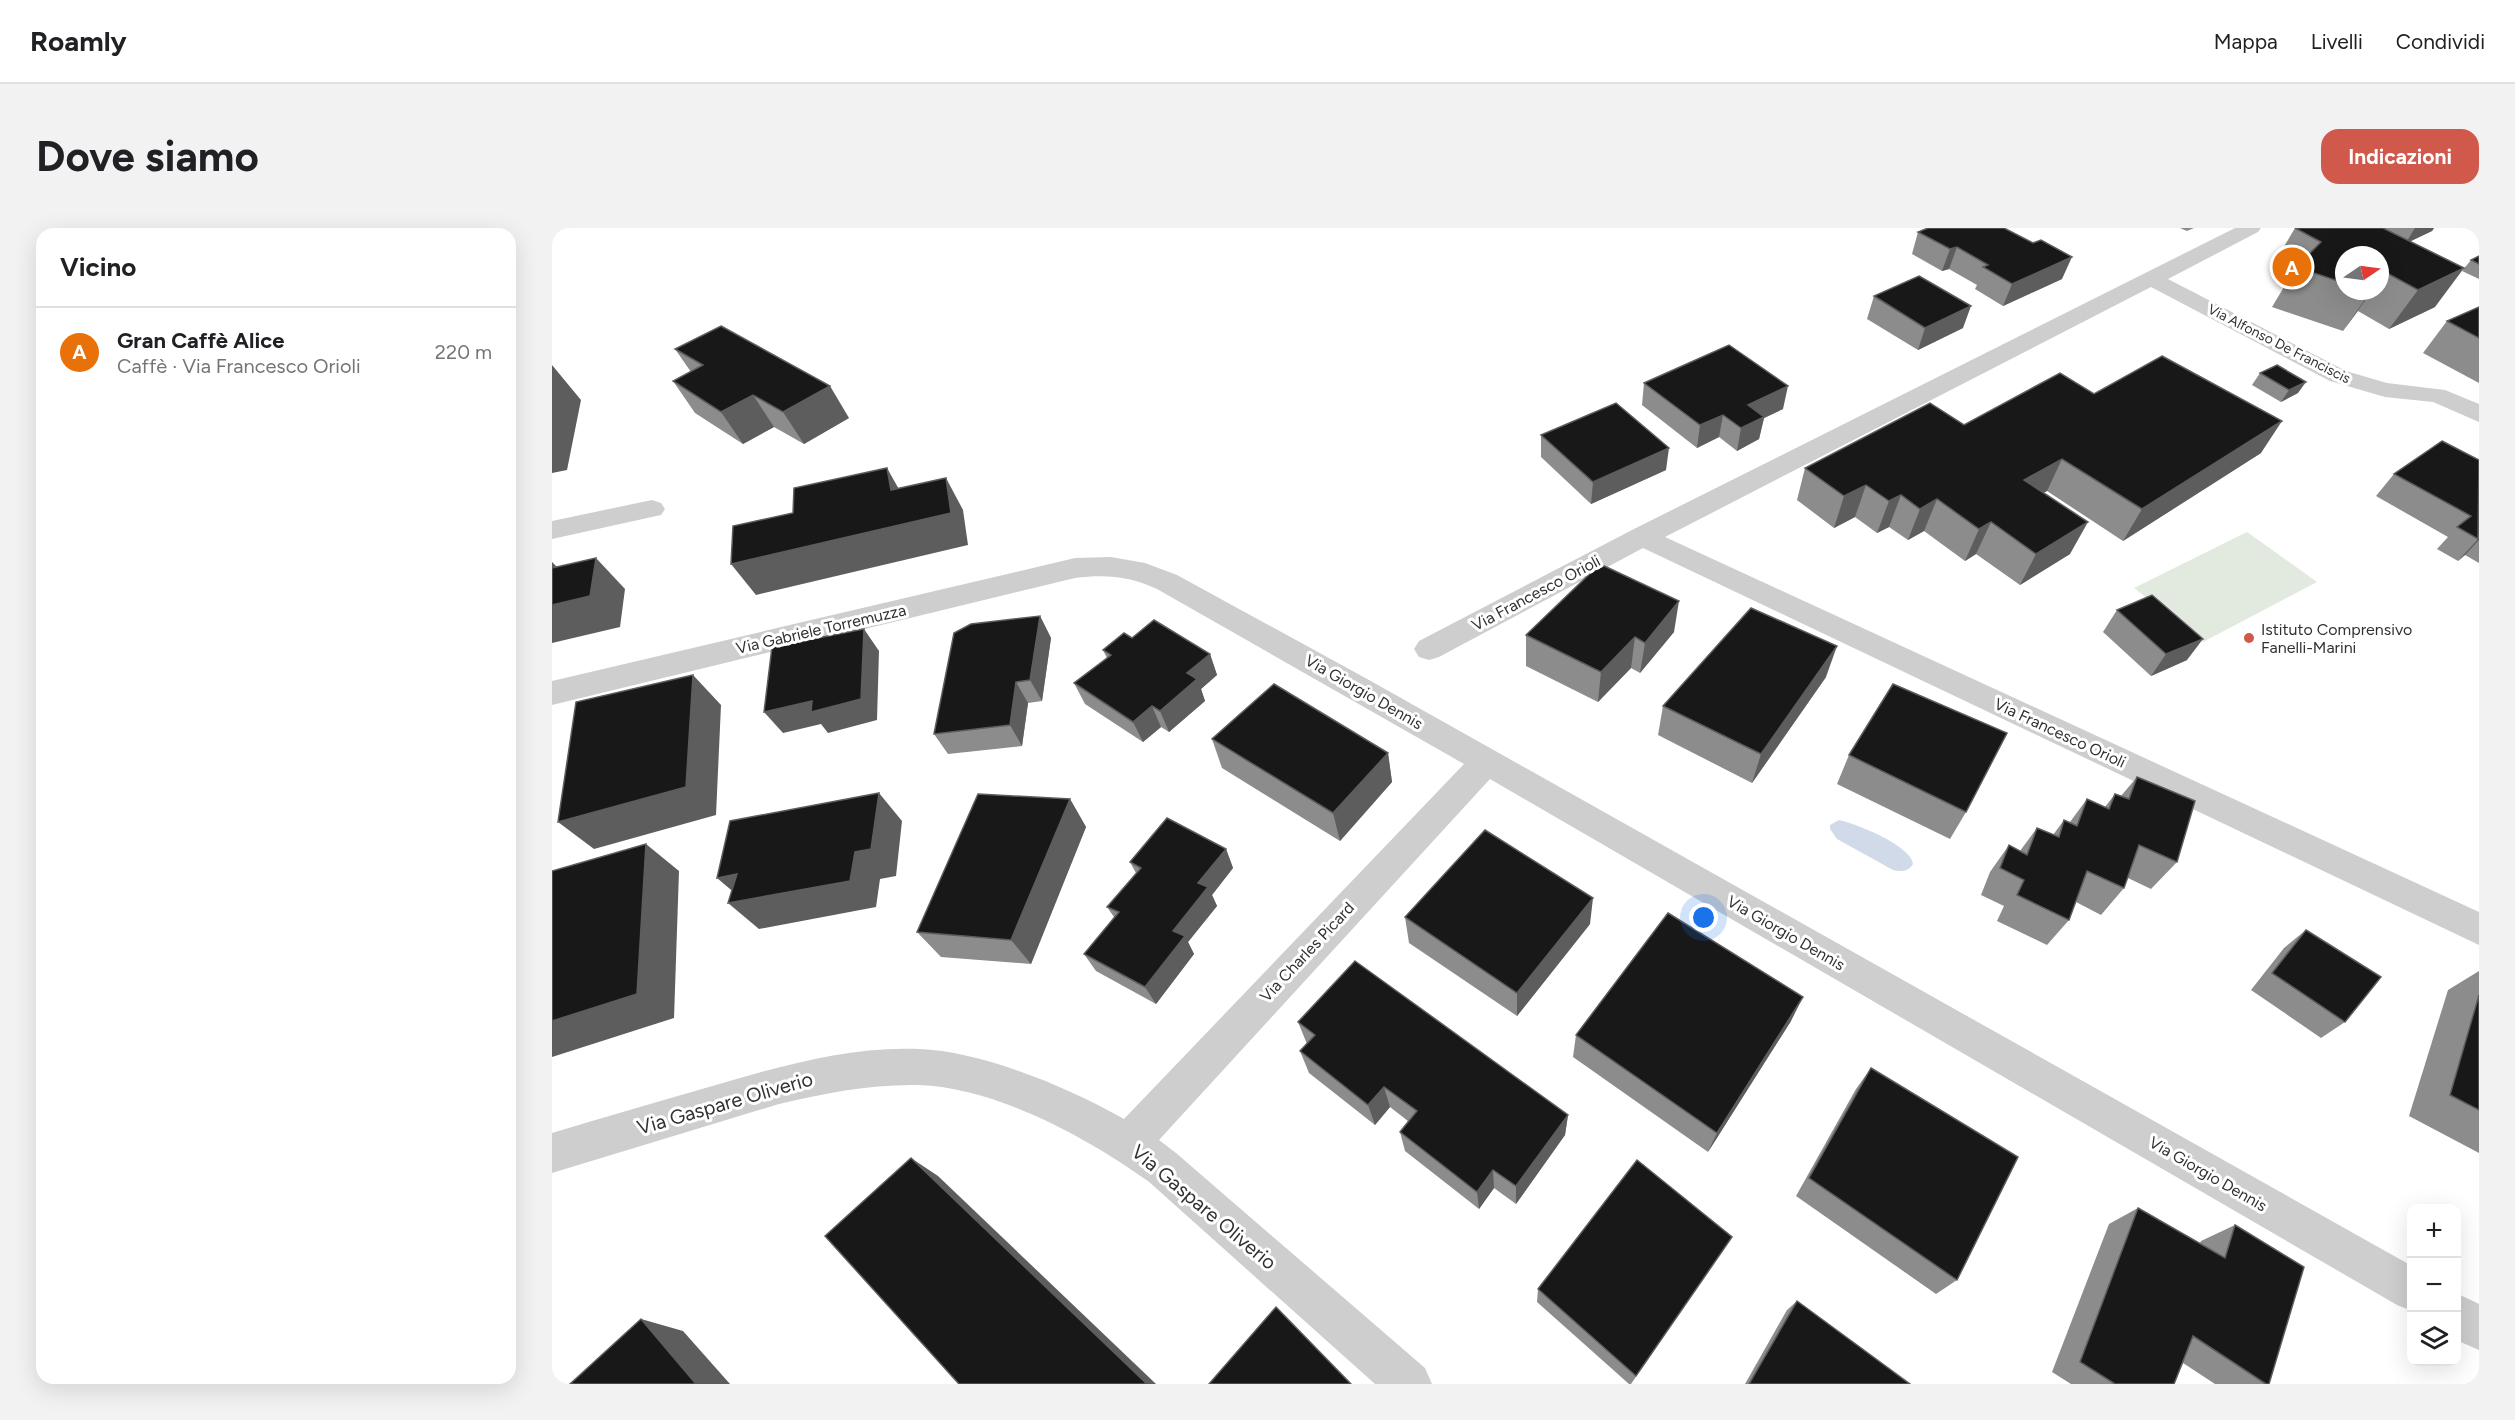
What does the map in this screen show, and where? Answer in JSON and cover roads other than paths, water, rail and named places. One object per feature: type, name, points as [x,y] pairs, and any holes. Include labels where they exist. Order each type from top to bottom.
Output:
[{"type":"street","name":"Via Francesco Orioli","points":[[1430,649],[1642,537],[2251,228]]},
{"type":"street","name":"Via Alfonso De Franciscis","points":[[2152,279],[2338,376],[2385,390],[2436,395],[2479,414]]},
{"type":"street","points":[[552,530],[652,509]]},
{"type":"street","name":"Via Francesco Orioli","points":[[1642,537],[2479,929]]},
{"type":"street","name":"Via Gabriele Torremuzza","points":[[552,693],[1090,566]]},
{"type":"street","name":"Via Giorgio Dennis","points":[[1090,566],[1124,566],[1146,572],[1167,582],[2407,1287]]},
{"type":"street","name":"Via Charles Picard","points":[[1129,1143],[1486,762]]},
{"type":"street","name":"Via Gaspare Oliverio","points":[[552,1153],[817,1076],[852,1071],[921,1067],[978,1078],[1043,1099],[1086,1118],[1129,1143],[1162,1167],[1408,1384]]},
{"type":"street","points":[[2461,1317],[2479,1328]]},
{"type":"water","points":[[1839,820],[1882,836],[1903,850],[1913,864],[1904,871],[1893,870],[1837,839],[1830,825]]},
{"type":"place","name":"Gran Caffè Alice","points":[[2292,267]]},
{"type":"place","name":"Istituto Comprensivo Fanelli-Marini","points":[[2249,638]]}]
